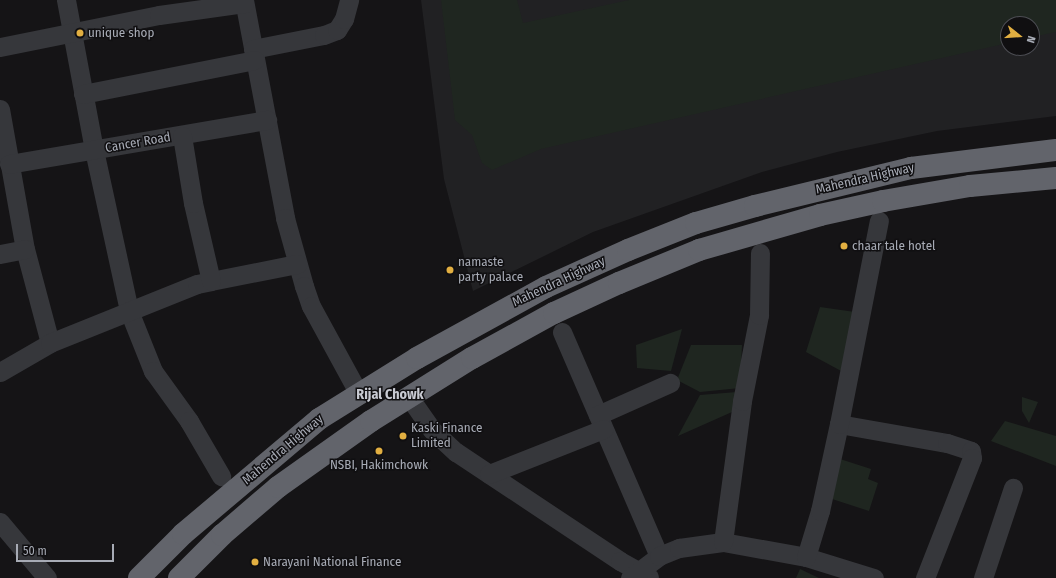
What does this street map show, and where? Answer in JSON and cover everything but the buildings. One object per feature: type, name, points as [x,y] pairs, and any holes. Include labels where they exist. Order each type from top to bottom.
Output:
[{"type":"highway","name":"Mahendra Highway","points":[[138,578],[183,534],[319,419],[417,358],[525,297],[628,250],[696,223],[762,204],[911,168],[1056,150]]},
{"type":"highway","name":"Mahendra Highway","points":[[179,578],[222,535],[278,487],[339,442],[472,358],[554,313],[619,283],[699,250],[820,215],[883,201],[970,186],[1056,178]]},
{"type":"street","points":[[66,0],[94,150],[129,311],[153,371],[189,421],[221,476]]},
{"type":"street","points":[[83,94],[254,54],[324,35],[336,30],[344,19],[349,0]]},
{"type":"street","points":[[0,47],[72,32],[158,8],[244,2],[285,218],[297,264],[311,306],[358,394]]},
{"type":"street","points":[[0,108],[25,249],[50,344]]},
{"type":"street","name":"Cancer Road","points":[[9,164],[182,136],[267,120]]},
{"type":"street","points":[[182,136],[192,203],[212,281]]},
{"type":"street","points":[[806,557],[820,511],[839,424],[879,221]]},
{"type":"street","points":[[0,254],[25,249]]},
{"type":"street","points":[[723,542],[742,401],[759,315],[760,253]]},
{"type":"street","points":[[0,372],[50,344],[196,284],[297,264]]},
{"type":"street","points":[[562,332],[659,556]]},
{"type":"street","points":[[489,474],[601,422],[670,383]]},
{"type":"street","points":[[409,397],[431,429],[456,452],[620,561],[640,576],[659,556],[679,548],[723,542],[806,557],[874,578]]},
{"type":"street","points":[[839,424],[947,443],[971,451],[972,458],[925,578]]},
{"type":"street","points":[[983,578],[1013,488]]},
{"type":"street","points":[[0,522],[47,578]]},
{"type":"shaded area","points":[[421,0],[1056,0],[1056,116],[937,131],[837,152],[762,172],[593,232],[473,291],[444,179]]},
{"type":"shaded area","points":[[441,0],[517,0],[523,23],[629,0],[1056,0],[1056,32],[1040,35],[1040,16],[1000,16],[1000,45],[541,149],[492,170],[482,163],[472,135],[455,120]]},
{"type":"shaded area","points":[[820,307],[855,312],[843,372],[806,352]]},
{"type":"shaded area","points":[[682,329],[671,371],[637,368],[636,345]]},
{"type":"shaded area","points":[[691,345],[742,345],[740,388],[700,392],[677,380]]},
{"type":"shaded area","points":[[737,392],[732,412],[678,436],[700,395]]},
{"type":"shaded area","points":[[1022,397],[1038,402],[1029,423],[1022,411]]},
{"type":"shaded area","points":[[1005,421],[1056,436],[1056,466],[991,441]]},
{"type":"shaded area","points":[[840,459],[871,469],[868,479],[878,483],[869,511],[829,498]]},
{"type":"shaded area","points":[[800,569],[819,578],[796,578]]},
{"type":"place","name":"unique shop","points":[[80,33]]},
{"type":"place","name":"chaar tale hotel","points":[[844,246]]},
{"type":"place","name":"namaste party palace","points":[[450,270]]},
{"type":"place","name":"Kaski Finance Limited","points":[[403,436]]},
{"type":"place","name":"NSBI, Hakimchowk","points":[[379,451]]},
{"type":"place","name":"Narayani National Finance","points":[[255,562]]},
{"type":"district","name":"Rijal Chowk","points":[[390,395]]}]
